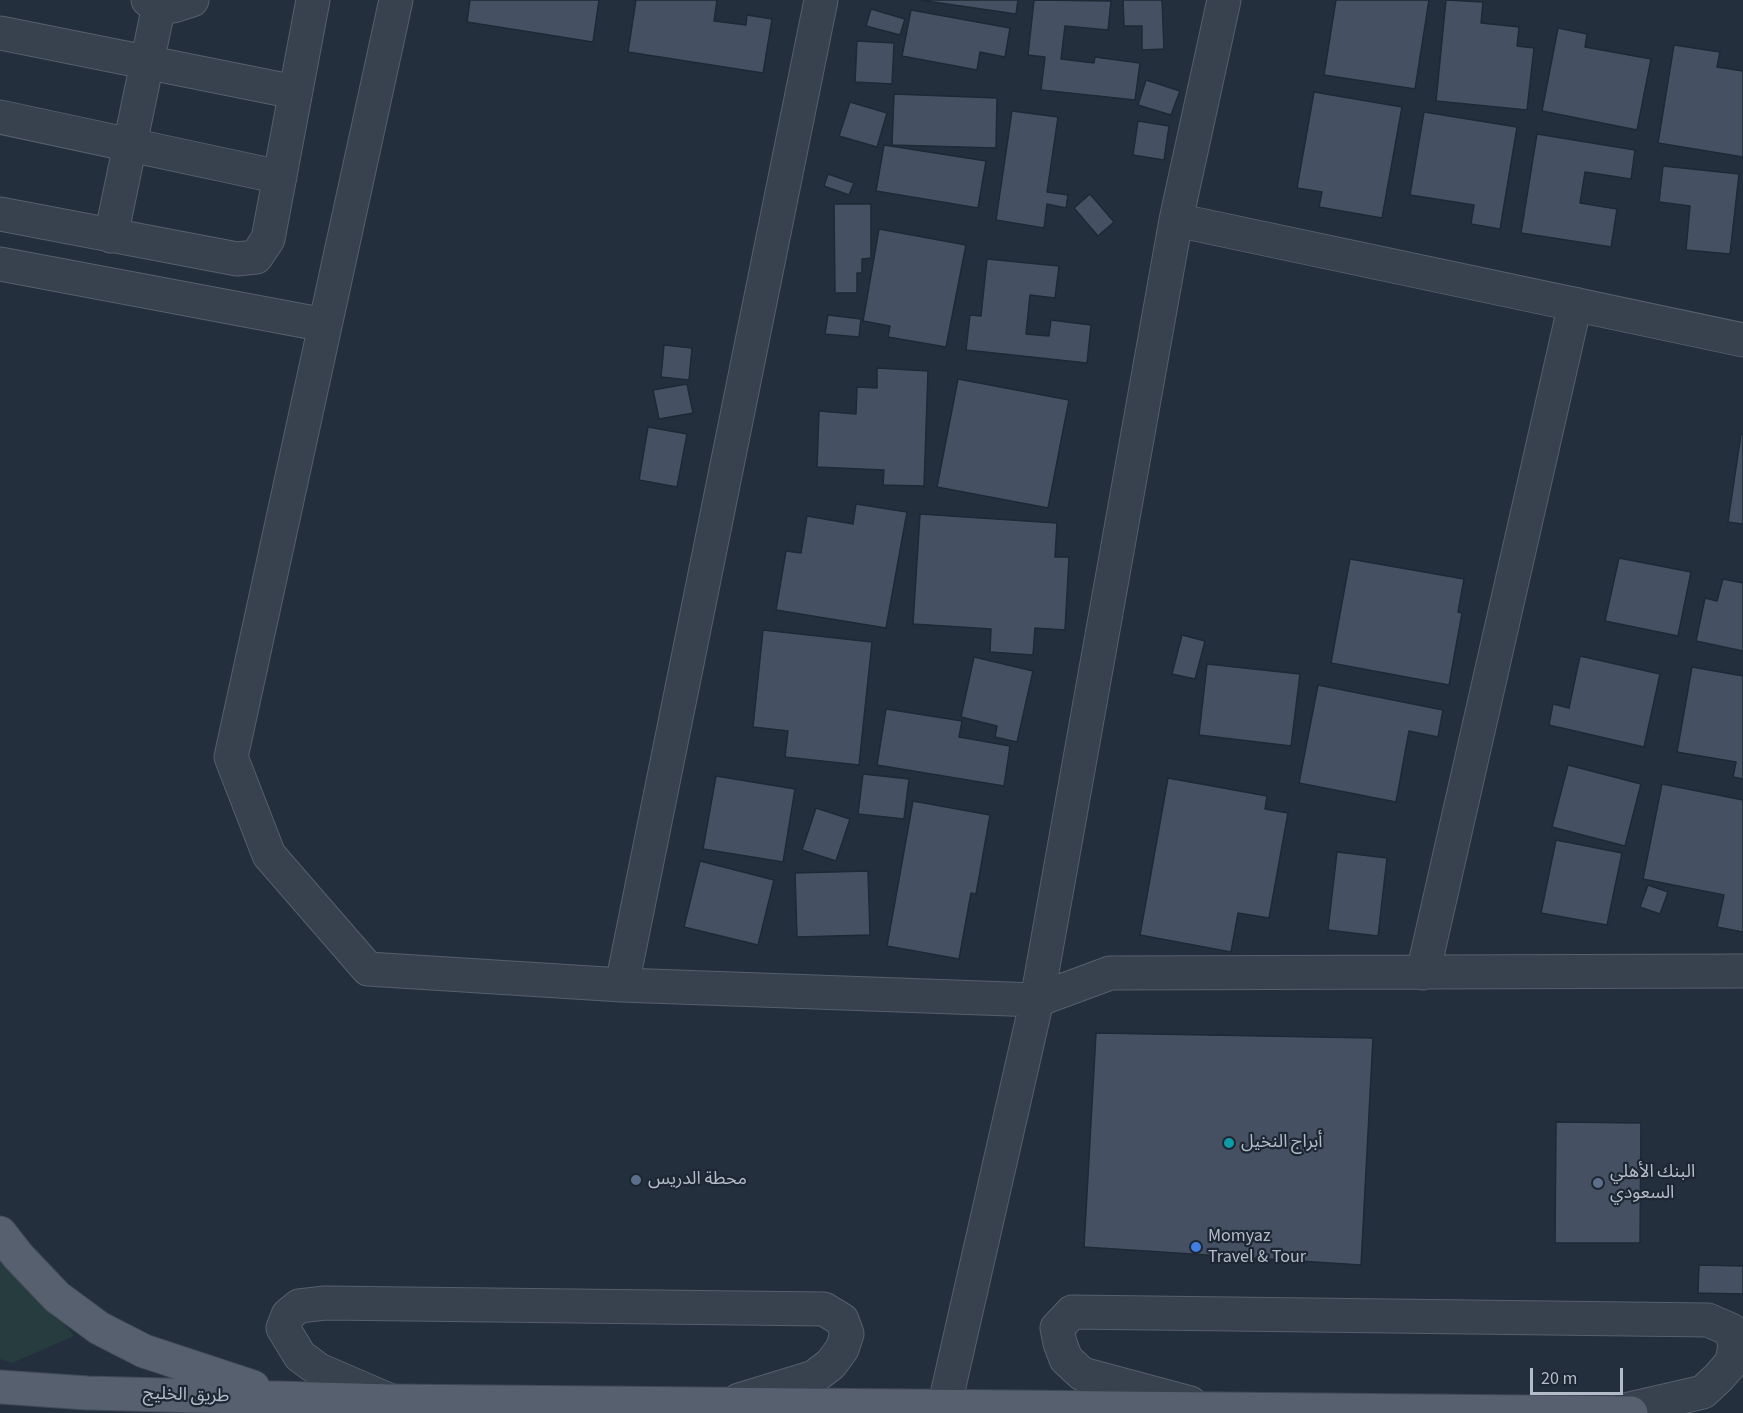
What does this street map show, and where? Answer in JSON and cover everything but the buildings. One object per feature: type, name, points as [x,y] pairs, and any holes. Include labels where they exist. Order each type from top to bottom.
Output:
[{"type":"main road","points":[[0,1233],[18,1257],[57,1298],[99,1328],[144,1351],[289,1398]]},
{"type":"main road","name":"طريق الخليج","points":[[0,1387],[87,1393],[392,1401],[717,1406],[1631,1413]]},
{"type":"street","points":[[111,236],[147,62],[153,2],[173,6],[192,0]]},
{"type":"street","points":[[0,214],[237,259],[256,257],[268,239],[313,0]]},
{"type":"street","points":[[396,0],[231,757],[269,855],[368,969],[622,985],[1037,1000],[1110,973],[1743,971]]},
{"type":"street","points":[[622,985],[821,0]]},
{"type":"street","points":[[944,1408],[1037,1000],[1176,220],[1224,0]]},
{"type":"street","points":[[0,33],[296,92]]},
{"type":"street","points":[[0,117],[280,177]]},
{"type":"street","points":[[1176,220],[1743,340]]},
{"type":"street","points":[[0,264],[325,325]]},
{"type":"street","points":[[1423,973],[1575,304]]},
{"type":"street","points":[[392,1401],[319,1370],[300,1356],[284,1328],[288,1315],[299,1306],[325,1303],[824,1309],[842,1320],[847,1334],[842,1349],[831,1364],[814,1377],[717,1406]]},
{"type":"street","points":[[1212,1409],[1082,1374],[1066,1359],[1060,1343],[1058,1328],[1072,1312],[1708,1320],[1731,1330],[1736,1345],[1732,1362],[1703,1392],[1616,1412]]},
{"type":"green space","points":[[0,1244],[74,1336],[12,1363],[0,1359]]},
{"type":"place","name":"أبراج النخيل","points":[[1229,1143]]},
{"type":"place","name":"محطة الدريس","points":[[636,1180]]},
{"type":"place","name":"البنك الأهلي السعودي","points":[[1598,1183]]},
{"type":"place","name":"Momyaz Travel & Tour","points":[[1196,1247]]}]
